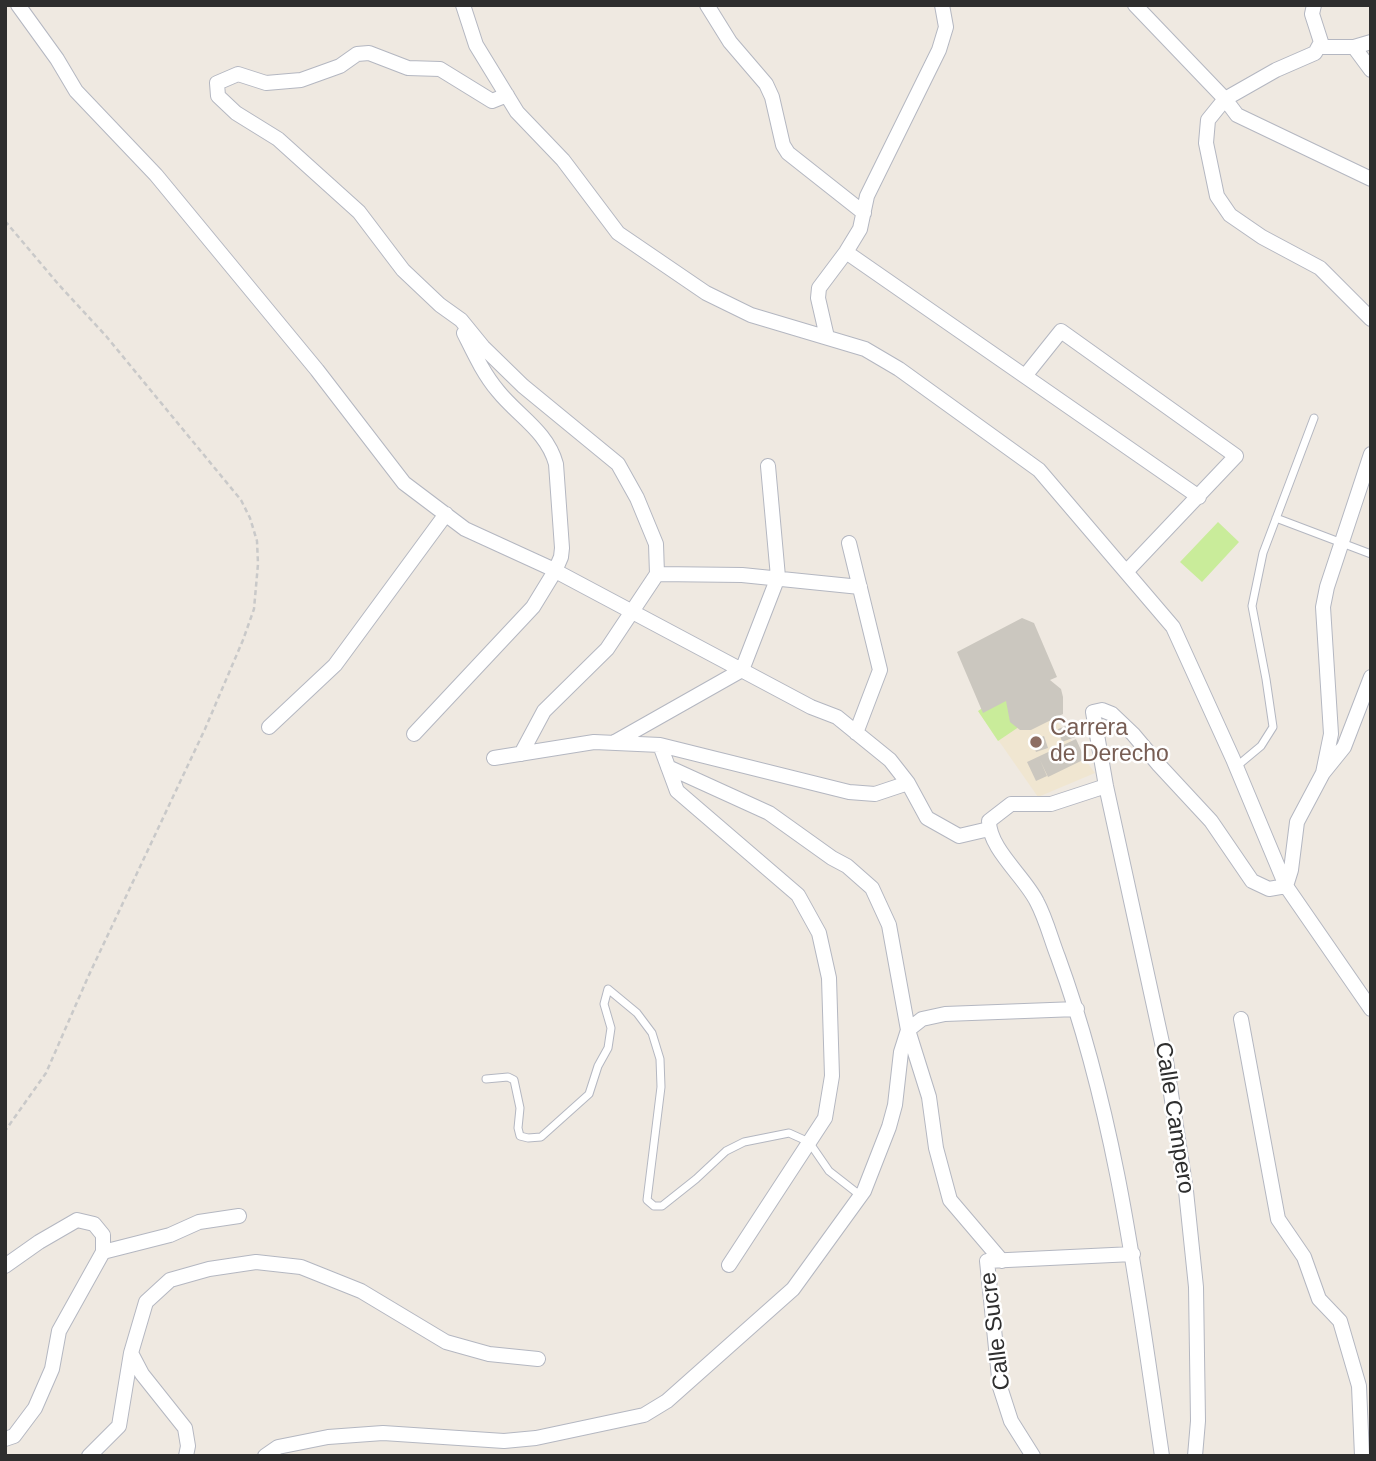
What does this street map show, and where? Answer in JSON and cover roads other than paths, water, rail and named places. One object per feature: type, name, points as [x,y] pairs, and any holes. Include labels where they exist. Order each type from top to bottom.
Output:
[{"type":"street","points":[[18,5],[57,59],[76,91],[156,175],[317,370],[404,483],[465,529],[555,571],[811,707],[837,717],[890,760],[908,783],[928,818],[942,828],[959,836],[989,829]]},
{"type":"street","points":[[463,5],[476,45],[517,112],[563,160],[618,233],[706,293],[751,315],[865,349],[899,369],[1039,470],[1174,627],[1286,886],[1371,1009]]},
{"type":"street","points":[[707,5],[730,42],[766,84],[772,97],[783,145],[788,153],[864,213]]},
{"type":"street","points":[[827,337],[818,298],[819,288],[860,229],[867,196],[939,50],[946,27],[942,5]]},
{"type":"street","points":[[1135,5],[1237,115],[1371,179]]},
{"type":"street","points":[[1314,5],[1312,14],[1320,37],[1315,53],[1276,70],[1224,99],[1205,127],[1208,156],[1217,196],[1230,215],[1246,227],[1320,268],[1371,319]]},
{"type":"street","points":[[1319,47],[1354,47],[1371,42]]},
{"type":"street","points":[[1354,47],[1371,70]]},
{"type":"street","points":[[507,96],[492,100],[440,69],[408,68],[369,52],[357,54],[340,66],[301,80],[266,83],[238,74],[217,83],[218,96],[236,113],[278,139],[359,212],[403,270],[456,316],[523,386],[618,464],[637,498],[656,544],[657,574],[607,649],[544,711],[522,754]]},
{"type":"street","points":[[846,252],[1199,497]]},
{"type":"street","points":[[414,734],[533,607],[555,571],[562,548],[556,464],[552,451],[545,438],[499,393],[484,373],[456,316]]},
{"type":"street","points":[[1025,376],[1061,331],[1236,456],[1126,572]]},
{"type":"street","points":[[1323,773],[1331,734],[1323,607],[1327,587],[1371,454]]},
{"type":"street","points":[[613,743],[742,670],[778,577],[768,467]]},
{"type":"street","points":[[270,727],[335,665],[446,514]]},
{"type":"street","points":[[849,543],[880,670],[856,733]]},
{"type":"street","points":[[657,574],[778,577],[860,587]]},
{"type":"street","points":[[1286,886],[1291,870],[1297,822],[1323,773],[1344,747],[1371,677]]},
{"type":"street","name":"Calle Campero","points":[[1195,1456],[1198,1421],[1196,1287],[1186,1191],[1166,1061],[1106,786],[1093,712],[1102,710],[1112,714],[1133,734],[1211,821],[1252,881],[1269,889],[1286,886]]},
{"type":"street","points":[[494,758],[594,742],[660,745],[849,792],[875,794],[908,783]]},
{"type":"street","points":[[660,745],[677,791],[798,895],[820,933],[829,978],[832,1076],[825,1118],[729,1265]]},
{"type":"street","points":[[668,767],[769,813],[847,866],[872,888],[889,925],[908,1030],[929,1097],[936,1148],[950,1200],[1002,1261]]},
{"type":"street","points":[[1106,786],[1051,804],[1011,804],[989,821],[989,829],[999,849],[1038,903],[1077,1009],[1106,1122],[1133,1254],[1162,1456]]},
{"type":"street","points":[[265,1456],[278,1447],[328,1437],[383,1433],[504,1441],[536,1438],[644,1415],[667,1401],[793,1289],[861,1196],[889,1128],[895,1105],[901,1052],[908,1030],[922,1019],[945,1014],[1077,1009]]},
{"type":"street","points":[[1241,1019],[1278,1219],[1304,1257],[1320,1299],[1340,1321],[1359,1385],[1362,1456]]},
{"type":"street","points":[[103,1252],[170,1235],[200,1222],[239,1216]]},
{"type":"street","points":[[5,1266],[77,1220],[94,1224],[103,1235],[103,1252],[59,1331],[52,1369],[35,1408],[14,1436],[5,1439]]},
{"type":"street","name":"Calle Sucre","points":[[1033,1456],[1011,1421],[1000,1387],[987,1261],[1133,1254]]},
{"type":"street","points":[[89,1456],[118,1426],[131,1353],[146,1302],[170,1280],[209,1269],[256,1262],[301,1268],[361,1291],[446,1342],[489,1354],[538,1359]]},
{"type":"street","points":[[131,1353],[142,1374],[185,1428],[188,1446],[186,1456]]},
{"type":"lane","points":[[1236,766],[1261,746],[1273,727],[1251,607],[1263,553],[1314,418]]},
{"type":"lane","points":[[1276,518],[1371,554]]},
{"type":"lane","points":[[486,1079],[508,1077],[514,1080],[520,1108],[520,1136],[541,1136],[589,1094],[598,1066],[608,1048],[611,1028],[604,1004],[608,989],[637,1013],[652,1033],[660,1059],[661,1087],[652,1176],[647,1191],[648,1200],[654,1206],[662,1206],[726,1150],[744,1142],[789,1133],[809,1142],[829,1171],[861,1196]]},
{"type":"place","name":"Carrera de Derecho","points":[[1036,742]]}]
